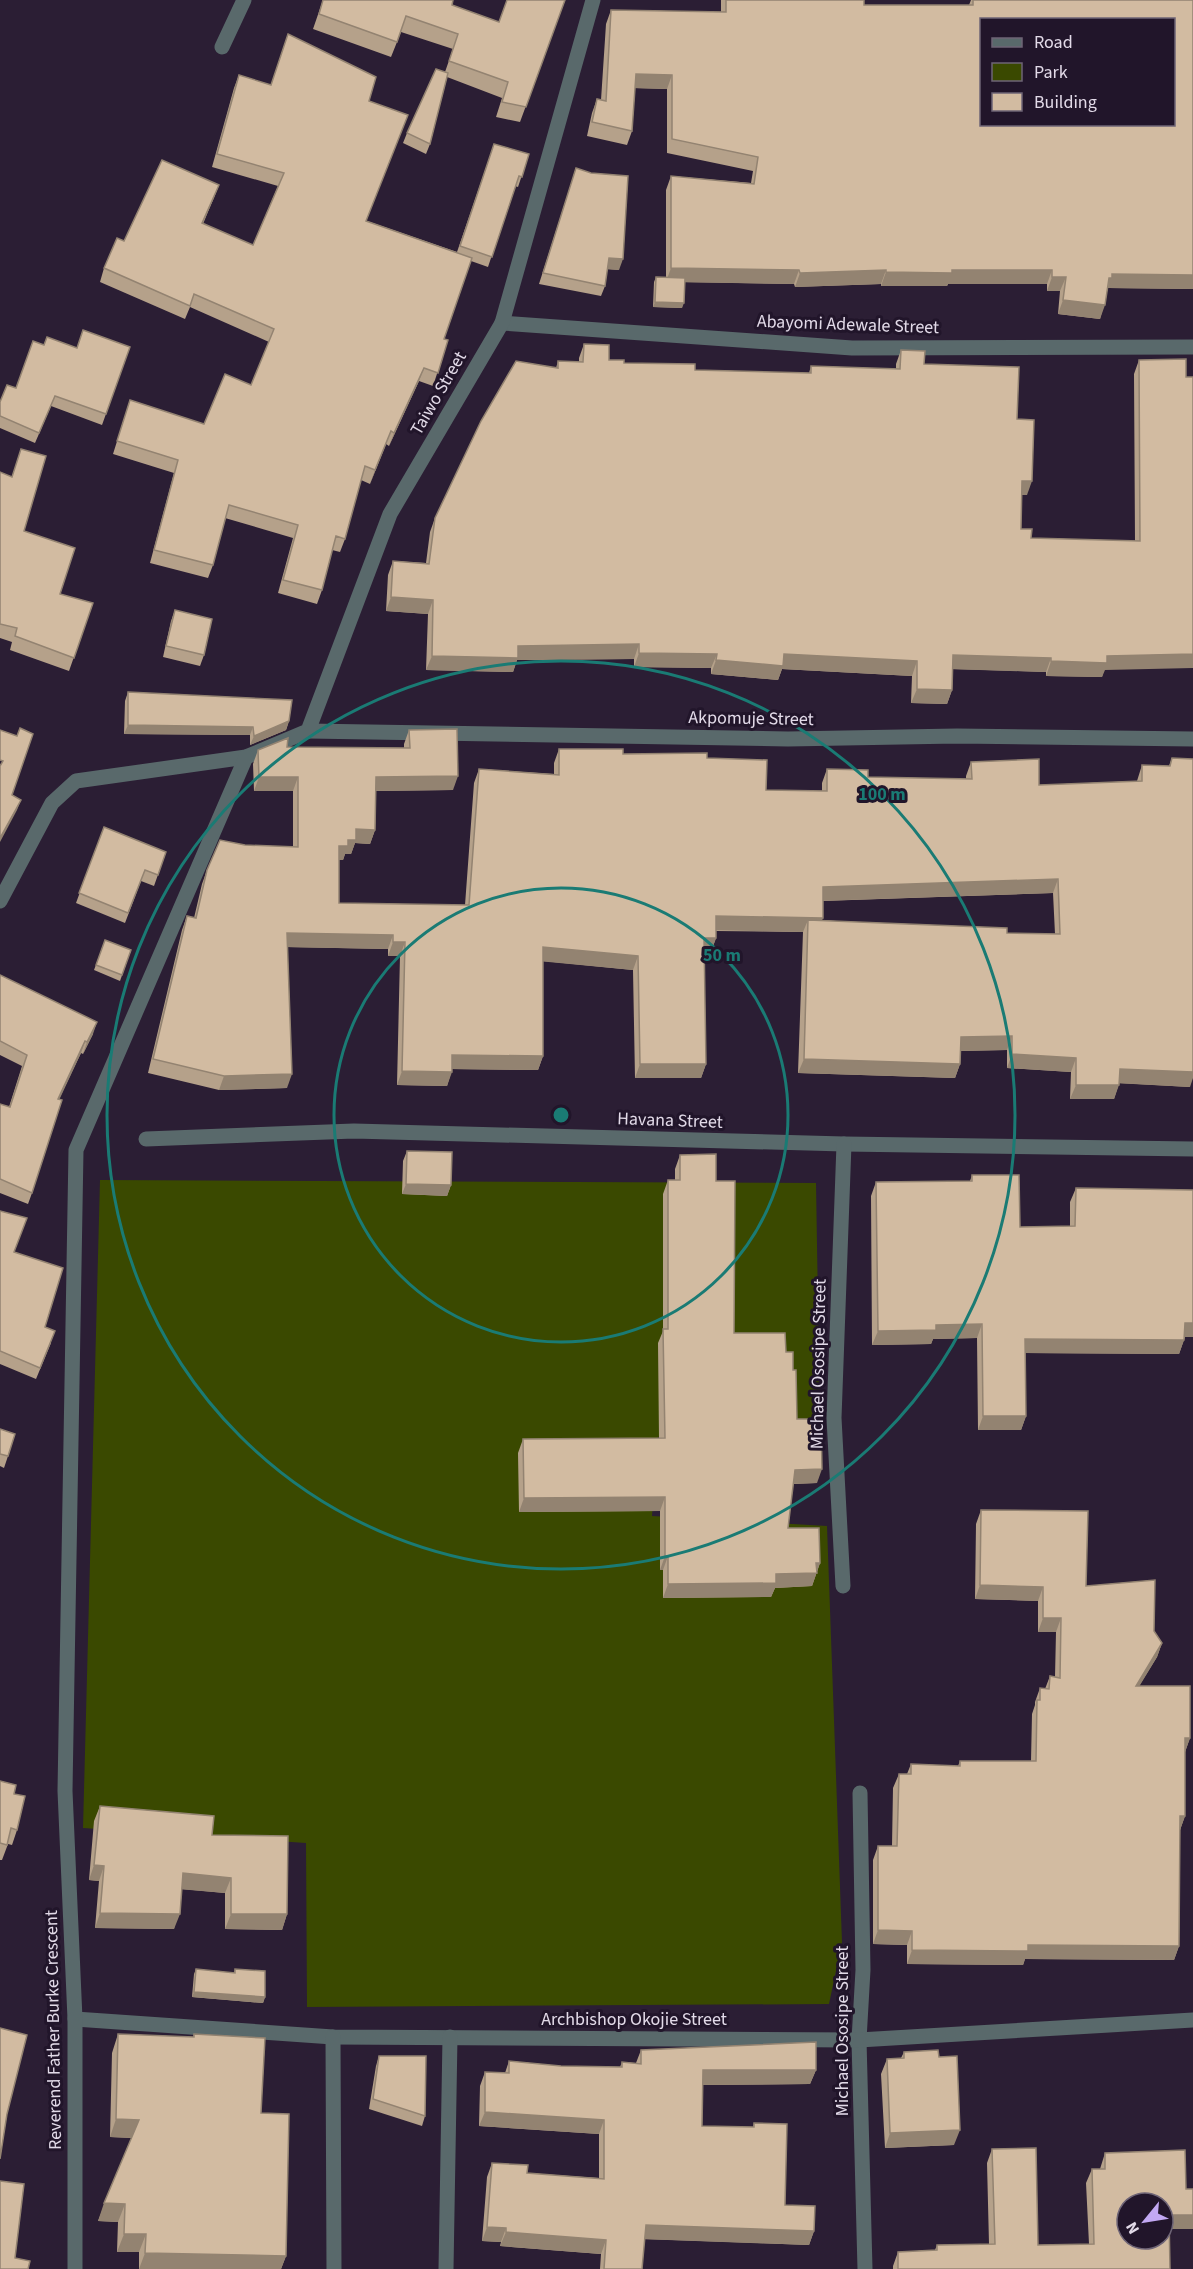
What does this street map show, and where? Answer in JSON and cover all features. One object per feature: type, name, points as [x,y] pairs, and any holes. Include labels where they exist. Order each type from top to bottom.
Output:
[{"type":"street","points":[[222,47],[244,0]]},
{"type":"street","name":"Taiwo Street","points":[[308,731],[390,514],[502,323],[593,0]]},
{"type":"street","name":"Abayomi Adewale Street","points":[[502,323],[852,348],[1193,347]]},
{"type":"street","points":[[0,901],[52,803],[76,781],[246,757],[308,731]]},
{"type":"street","name":"Akpomuje Street","points":[[308,731],[788,739],[957,736],[1193,739]]},
{"type":"street","name":"Reverend Father Burke Crescent","points":[[75,2269],[75,2019],[65,1791],[76,1150],[246,757]]},
{"type":"street","name":"Havana Street","points":[[146,1139],[354,1131],[844,1144],[1193,1149]]},
{"type":"street","name":"Michael Ososipe Street","points":[[843,1586],[834,1418],[844,1144]]},
{"type":"street","name":"Michael Ososipe Street","points":[[860,1793],[863,1970],[859,2040],[865,2269]]},
{"type":"street","name":"Archbishop Okojie Street","points":[[75,2019],[333,2037],[859,2040],[1193,2020]]},
{"type":"street","points":[[333,2037],[334,2269]]},
{"type":"street","points":[[446,2269],[450,2037]]},
{"type":"green space","points":[[100,1180],[816,1183],[820,1426],[658,1437],[652,1516],[827,1526],[842,1942],[829,2004],[307,2007],[306,1843],[83,1828]]},
{"type":"building","points":[[323,0],[453,0],[452,5],[499,22],[507,0],[565,0],[526,107],[502,102],[508,82],[449,61],[458,34],[406,16],[397,42],[319,14]]},
{"type":"building","points":[[726,0],[864,0],[864,5],[973,5],[973,0],[1193,0],[1193,275],[1112,274],[1112,278],[1109,278],[1105,305],[1063,300],[1066,277],[1052,277],[1052,270],[952,270],[952,273],[886,272],[886,270],[800,273],[799,270],[671,268],[671,176],[754,184],[758,157],[672,139],[672,75],[636,74],[632,131],[592,122],[597,99],[606,101],[611,10],[726,12]]},
{"type":"building","points":[[288,34],[376,77],[369,101],[408,115],[366,221],[472,258],[444,339],[448,340],[438,373],[424,368],[394,433],[391,431],[375,470],[365,466],[345,539],[336,536],[322,590],[283,580],[298,525],[229,505],[213,565],[154,550],[178,460],[117,441],[130,400],[204,424],[225,374],[251,385],[274,329],[194,294],[190,306],[104,268],[117,238],[124,241],[162,160],[219,185],[202,223],[253,245],[284,173],[217,154],[239,75],[271,85]]},
{"type":"building","points":[[436,69],[448,73],[430,144],[407,133]]},
{"type":"building","points":[[494,144],[529,154],[522,177],[519,176],[492,257],[460,246]]},
{"type":"building","points":[[576,168],[591,173],[628,176],[623,259],[609,258],[605,286],[543,273]]},
{"type":"building","points":[[656,277],[685,278],[684,303],[655,302]]},
{"type":"building","points":[[83,330],[130,347],[106,414],[55,396],[39,433],[0,416],[0,402],[7,385],[16,388],[33,341],[44,345],[47,337],[77,348]]},
{"type":"building","points":[[584,344],[609,345],[609,360],[624,360],[624,363],[695,364],[695,370],[811,373],[811,366],[900,369],[901,350],[925,351],[924,364],[1019,367],[1017,419],[1034,420],[1032,481],[1022,481],[1021,529],[1032,529],[1031,538],[1140,541],[1139,360],[1186,359],[1186,377],[1193,377],[1193,654],[1107,656],[1107,663],[1051,661],[1051,658],[953,655],[952,690],[917,689],[917,661],[784,654],[783,666],[716,660],[717,654],[639,653],[639,644],[518,646],[518,658],[432,656],[433,600],[391,597],[393,561],[429,564],[435,518],[481,421],[516,361],[558,368],[558,361],[583,362]]},
{"type":"building","points":[[21,449],[46,456],[24,531],[75,548],[60,594],[93,603],[74,658],[15,636],[17,628],[0,624],[0,472],[12,477]]},
{"type":"building","points":[[175,610],[212,619],[204,655],[166,646]]},
{"type":"building","points":[[128,692],[292,700],[289,721],[254,736],[253,727],[128,725]]},
{"type":"building","points":[[20,728],[33,734],[12,795],[21,800],[0,838],[0,766],[3,761],[0,760],[0,730],[17,736]]},
{"type":"building","points":[[457,729],[458,776],[376,777],[375,830],[356,829],[356,840],[348,840],[348,846],[339,846],[339,903],[469,905],[479,769],[559,775],[559,749],[623,749],[623,754],[707,753],[707,758],[767,760],[766,790],[827,791],[827,769],[868,770],[868,777],[972,779],[971,762],[1039,759],[1039,785],[1142,781],[1142,765],[1170,766],[1172,758],[1193,759],[1193,1072],[1120,1069],[1119,1085],[1076,1085],[1076,1058],[1012,1054],[1012,1036],[961,1037],[960,1064],[804,1059],[808,920],[1007,928],[1007,933],[1060,934],[1058,879],[823,887],[823,918],[716,916],[716,938],[704,938],[706,1064],[640,1064],[638,956],[543,947],[543,1056],[452,1055],[452,1072],[402,1071],[405,942],[393,942],[393,935],[287,933],[292,1074],[224,1076],[153,1059],[187,916],[196,918],[207,870],[220,840],[245,845],[298,847],[298,777],[259,777],[258,750],[288,738],[287,747],[410,748],[409,730]]},
{"type":"building","points":[[104,827],[166,852],[158,875],[145,870],[128,913],[79,893]]},
{"type":"building","points":[[105,940],[131,950],[122,975],[96,965]]},
{"type":"building","points":[[0,975],[97,1022],[87,1042],[85,1041],[58,1099],[62,1100],[32,1193],[0,1179],[0,1104],[10,1107],[27,1055],[0,1041]]},
{"type":"building","points":[[407,1151],[452,1152],[451,1185],[406,1184]]},
{"type":"building","points":[[716,1154],[716,1181],[735,1181],[734,1333],[785,1333],[786,1352],[793,1352],[793,1370],[796,1370],[797,1419],[821,1419],[822,1469],[795,1470],[788,1528],[819,1528],[820,1563],[816,1563],[817,1573],[776,1574],[776,1583],[668,1584],[668,1556],[665,1556],[665,1497],[524,1498],[523,1439],[665,1438],[663,1329],[668,1329],[668,1180],[680,1180],[680,1155]]},
{"type":"building","points":[[972,1175],[1019,1175],[1020,1227],[1075,1226],[1076,1188],[1193,1190],[1193,1323],[1185,1323],[1184,1340],[1025,1339],[1026,1416],[983,1416],[982,1324],[936,1325],[936,1330],[878,1331],[876,1182],[972,1181]]},
{"type":"building","points":[[0,1211],[27,1218],[14,1252],[63,1268],[45,1327],[55,1331],[40,1368],[0,1351]]},
{"type":"building","points":[[0,1429],[15,1434],[8,1456],[0,1454]]},
{"type":"building","points":[[981,1510],[1088,1511],[1086,1586],[1155,1580],[1154,1631],[1162,1643],[1136,1686],[1190,1686],[1190,1738],[1185,1738],[1185,1816],[1180,1816],[1179,1946],[1028,1945],[1028,1951],[912,1950],[912,1931],[878,1930],[878,1846],[897,1846],[899,1774],[911,1774],[911,1764],[960,1766],[960,1761],[1036,1761],[1037,1700],[1040,1700],[1040,1688],[1049,1689],[1050,1676],[1060,1678],[1061,1618],[1043,1618],[1043,1587],[980,1585]]},
{"type":"building","points":[[0,1781],[16,1785],[14,1794],[25,1796],[17,1830],[11,1828],[7,1845],[0,1843]]},
{"type":"building","points":[[100,1806],[214,1816],[212,1835],[288,1836],[287,1914],[231,1914],[231,1878],[183,1873],[180,1914],[100,1913],[104,1866],[94,1865]]},
{"type":"building","points":[[196,1969],[235,1973],[235,1969],[265,1971],[265,1997],[194,1992]]},
{"type":"building","points":[[0,2028],[27,2035],[7,2114],[0,2159]]},
{"type":"building","points":[[118,2034],[194,2037],[194,2034],[265,2038],[261,2113],[289,2114],[286,2256],[145,2253],[146,2234],[124,2234],[125,2204],[104,2203],[139,2120],[116,2119]]},
{"type":"building","points":[[816,2042],[816,2070],[703,2070],[702,2126],[754,2127],[754,2123],[787,2124],[785,2205],[815,2206],[814,2231],[646,2225],[642,2269],[604,2269],[606,2240],[506,2232],[506,2228],[487,2227],[492,2163],[528,2165],[527,2173],[604,2179],[604,2120],[485,2112],[485,2072],[509,2073],[509,2061],[561,2066],[622,2067],[622,2062],[641,2064],[641,2050]]},
{"type":"building","points":[[938,2050],[939,2057],[957,2056],[960,2130],[890,2133],[887,2059],[904,2058],[904,2052]]},
{"type":"building","points":[[379,2056],[426,2056],[425,2116],[373,2099]]},
{"type":"building","points":[[1036,2148],[1038,2245],[1094,2244],[1092,2169],[1105,2169],[1105,2153],[1185,2150],[1186,2189],[1193,2189],[1193,2215],[1175,2215],[1175,2191],[1115,2191],[1115,2251],[1170,2251],[1170,2269],[898,2269],[898,2252],[937,2250],[937,2245],[995,2244],[992,2149]]},
{"type":"building","points":[[0,2181],[24,2184],[15,2258],[30,2261],[28,2269],[0,2269]]}]
